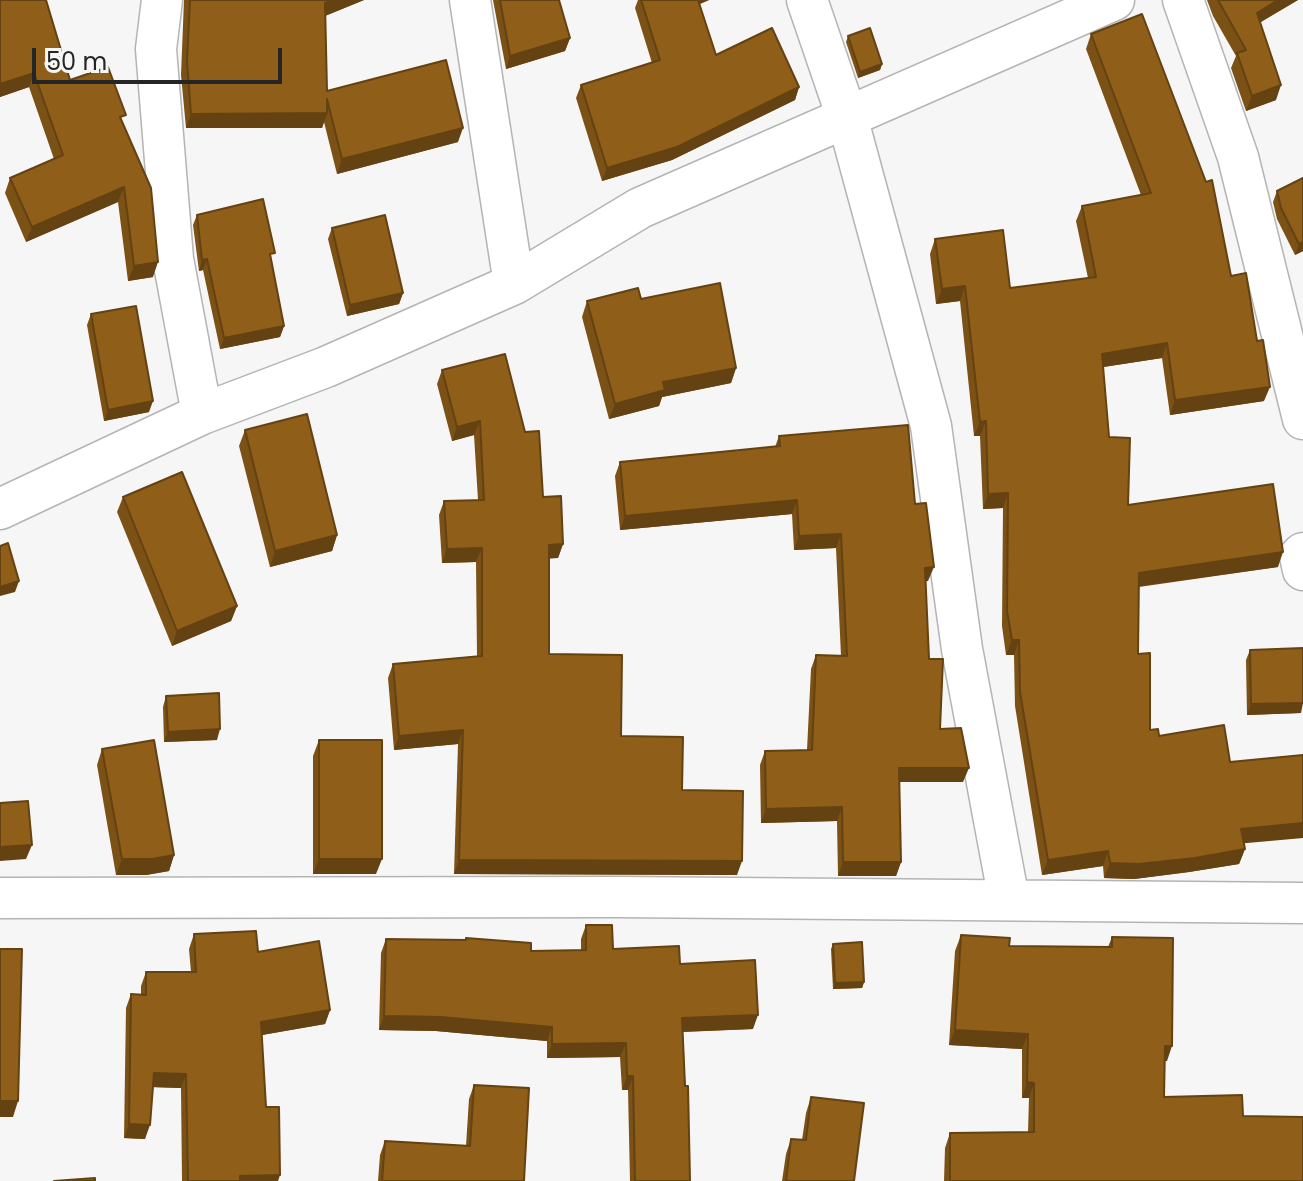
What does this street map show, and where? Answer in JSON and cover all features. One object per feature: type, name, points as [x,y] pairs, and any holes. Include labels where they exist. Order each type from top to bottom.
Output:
[{"type":"street","points":[[162,0],[156,49],[173,259],[202,414]]},
{"type":"street","points":[[470,0],[514,284]]},
{"type":"street","points":[[807,0],[847,117],[931,426],[962,649],[1009,900]]},
{"type":"street","points":[[0,509],[202,414],[326,367],[514,284],[640,208],[1114,0]]},
{"type":"street","points":[[1183,0],[1238,157],[1303,419]]},
{"type":"street","points":[[0,898],[633,897],[1303,903]]},
{"type":"building","points":[[0,0],[46,0],[70,80],[108,67],[126,115],[120,117],[151,188],[158,262],[134,266],[124,187],[32,227],[10,178],[63,155],[34,73],[0,84]]},
{"type":"building","points":[[190,0],[333,0],[325,3],[327,91],[446,60],[463,128],[342,159],[327,99],[327,113],[191,114],[187,61]]},
{"type":"building","points":[[500,0],[559,0],[570,38],[510,56]]},
{"type":"building","points":[[641,0],[698,0],[716,55],[772,28],[799,87],[677,147],[607,168],[581,85],[660,60]]},
{"type":"building","points":[[1218,0],[1278,0],[1257,13],[1281,85],[1252,96],[1237,53],[1246,50]]},
{"type":"building","points":[[1142,14],[1206,182],[1212,180],[1231,276],[1246,273],[1257,341],[1263,340],[1270,387],[1175,400],[1167,343],[1102,354],[1109,437],[1130,438],[1128,505],[1273,484],[1283,552],[1139,573],[1138,654],[1150,653],[1150,730],[1158,729],[1159,736],[1224,725],[1230,762],[1303,755],[1303,823],[1241,829],[1245,849],[1195,858],[1139,864],[1110,863],[1108,851],[1048,860],[1020,692],[1019,640],[1012,640],[1007,611],[1008,493],[988,494],[986,421],[980,422],[965,286],[942,289],[935,239],[1003,230],[1010,288],[1096,277],[1082,206],[1151,193],[1091,34]]},
{"type":"building","points":[[870,28],[882,64],[860,72],[848,36]]},
{"type":"building","points":[[1303,178],[1303,242],[1299,244],[1281,208],[1277,191]]},
{"type":"building","points":[[263,199],[275,253],[270,254],[284,326],[224,338],[207,259],[202,260],[197,215]]},
{"type":"building","points":[[385,215],[403,293],[350,305],[332,228]]},
{"type":"building","points":[[720,283],[736,368],[663,382],[665,390],[615,404],[587,301],[638,288],[641,299]]},
{"type":"building","points":[[136,306],[153,401],[108,410],[91,314]]},
{"type":"building","points":[[505,354],[525,432],[539,431],[543,497],[561,496],[563,544],[549,545],[549,654],[622,655],[621,736],[683,737],[682,790],[743,791],[742,861],[459,860],[463,730],[399,736],[393,664],[482,656],[482,548],[447,549],[444,501],[484,500],[480,421],[457,427],[442,370]]},
{"type":"building","points":[[307,414],[337,535],[275,551],[245,430]]},
{"type":"building","points":[[908,425],[915,504],[926,503],[934,567],[925,568],[929,659],[943,659],[940,729],[961,728],[969,768],[899,768],[901,862],[843,862],[842,807],[766,809],[765,751],[812,750],[816,655],[847,656],[841,534],[799,536],[797,500],[625,516],[620,462],[780,446],[779,436]]},
{"type":"building","points":[[182,472],[237,606],[177,631],[123,497]]},
{"type":"building","points":[[8,543],[19,581],[0,587],[0,546]]},
{"type":"building","points":[[1303,648],[1303,703],[1251,704],[1250,650]]},
{"type":"building","points":[[219,693],[220,729],[168,732],[166,696]]},
{"type":"building","points":[[154,740],[174,855],[122,859],[102,749]]},
{"type":"building","points":[[319,740],[382,740],[382,859],[319,859]]},
{"type":"building","points":[[28,801],[32,845],[0,847],[0,803]]},
{"type":"building","points":[[586,925],[612,925],[613,949],[679,946],[680,964],[755,960],[758,1015],[682,1018],[685,1086],[688,1086],[690,1181],[635,1181],[633,1076],[627,1076],[626,1043],[552,1044],[552,1027],[441,1017],[384,1016],[386,939],[466,938],[531,943],[531,951],[586,950]]},
{"type":"building","points":[[256,931],[258,952],[319,941],[330,1010],[261,1022],[266,1107],[279,1107],[280,1175],[240,1176],[240,1181],[188,1181],[186,1074],[154,1073],[150,1125],[129,1124],[131,994],[146,995],[146,972],[196,972],[194,934]]},
{"type":"building","points":[[961,935],[1010,938],[1009,946],[1112,947],[1112,937],[1173,938],[1172,1046],[1165,1046],[1164,1097],[1242,1095],[1243,1116],[1303,1117],[1303,1181],[950,1181],[950,1133],[1034,1132],[1034,1083],[1027,1082],[1028,1034],[955,1030]]},
{"type":"building","points":[[862,942],[864,982],[835,983],[833,944]]},
{"type":"building","points":[[0,949],[22,949],[18,1101],[0,1101]]},
{"type":"building","points":[[474,1085],[529,1088],[524,1181],[382,1181],[385,1141],[470,1146]]},
{"type":"building","points":[[811,1097],[864,1103],[854,1181],[786,1181],[791,1139],[806,1140]]},
{"type":"building","points":[[95,1178],[95,1181],[54,1181]]}]
